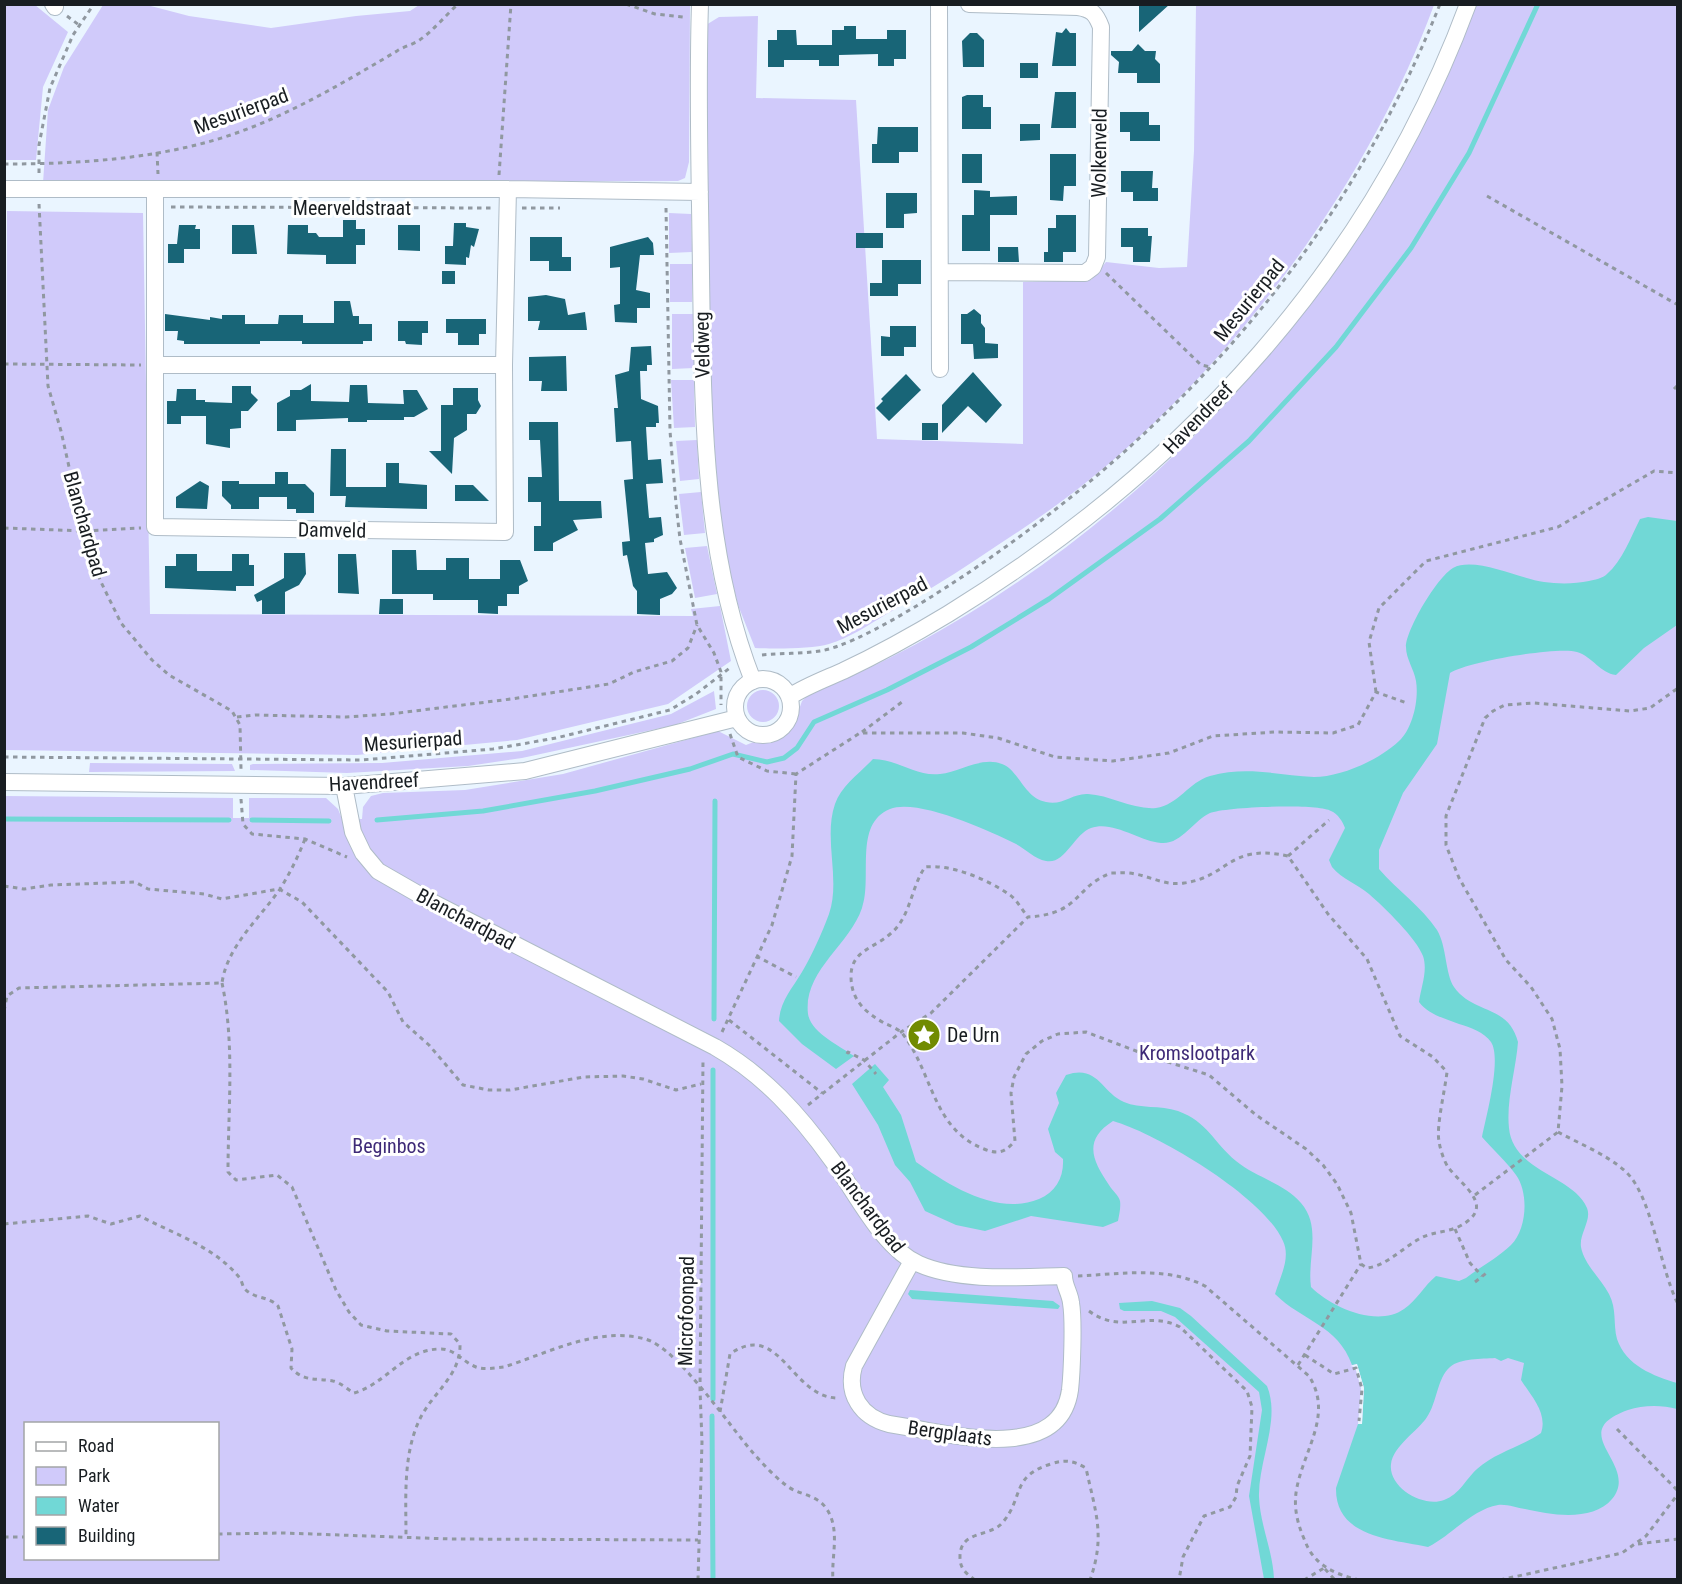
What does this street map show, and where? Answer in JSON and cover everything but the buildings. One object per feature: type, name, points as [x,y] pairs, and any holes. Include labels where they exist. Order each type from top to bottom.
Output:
[{"type":"street","name":"Veldweg","points":[[700,4],[700,209],[706,456],[718,552],[745,659],[753,681]]},
{"type":"street","points":[[939,4],[940,369]]},
{"type":"street","name":"Wolkenveld","points":[[969,4],[1090,8],[1096,15],[1101,27],[1097,257],[1094,265]]},
{"type":"street","name":"Havendreef","points":[[789,697],[947,614],[1018,568],[1125,487],[1194,426],[1280,332],[1352,234],[1401,151],[1468,4]]},
{"type":"street","name":"Meerveldstraat","points":[[4,189],[503,189],[700,192]]},
{"type":"street","points":[[155,189],[155,527]]},
{"type":"street","name":"Damveld","points":[[155,527],[505,532],[504,365],[508,208],[503,189]]},
{"type":"street","points":[[941,272],[1072,274],[1085,273],[1094,265]]},
{"type":"street","points":[[155,365],[504,365]]},
{"type":"street","points":[[770,680],[784,689],[789,697],[789,716],[778,731],[759,735],[750,732],[737,718],[735,700],[739,692],[753,681],[770,680]]},
{"type":"street","name":"Havendreef","points":[[4,782],[344,786],[525,771],[737,718]]},
{"type":"street","name":"Blanchardpad","points":[[344,786],[352,832],[363,853],[378,872],[747,1066],[774,1089],[797,1114],[885,1236],[912,1261],[959,1273],[1064,1276]]},
{"type":"street","name":"Bergplaats","points":[[912,1261],[854,1366],[852,1375],[857,1402],[867,1414],[881,1422],[1007,1440],[1027,1437],[1046,1428],[1061,1411],[1070,1390],[1071,1302],[1064,1276]]},
{"type":"path","name":"Blanchardpad","points":[[94,4],[58,65],[50,88],[40,135],[38,188],[48,386],[84,531],[100,580],[121,623],[152,660],[169,675],[222,703],[236,717]]},
{"type":"path","name":"Mesurierpad","points":[[4,164],[124,158],[204,143],[233,134],[326,93],[398,50],[419,41],[458,4]]},
{"type":"path","points":[[503,189],[511,4]]},
{"type":"path","name":"Mesurierpad","points":[[4,758],[361,760],[435,756],[556,738],[670,710],[696,694],[721,672],[745,659],[759,655],[820,651],[844,644],[940,592],[1023,536],[1067,502],[1143,436],[1203,376],[1286,279],[1347,194],[1387,121],[1440,4]]},
{"type":"path","points":[[155,189],[158,183],[157,152]]},
{"type":"path","points":[[1487,196],[1677,305]]},
{"type":"path","points":[[39,206],[50,206]]},
{"type":"path","name":"Meerveldstraat","points":[[155,207],[564,208]]},
{"type":"path","points":[[660,208],[700,209]]},
{"type":"path","points":[[666,208],[670,431],[676,504],[697,625],[714,653],[721,672]]},
{"type":"path","points":[[1094,265],[1201,365],[1211,367]]},
{"type":"path","points":[[4,364],[155,365]]},
{"type":"path","points":[[1201,365],[1203,376]]},
{"type":"path","points":[[1674,389],[1677,385]]},
{"type":"path","points":[[860,733],[963,733],[998,738],[1055,757],[1113,761],[1169,753],[1213,736],[1275,732],[1333,733],[1358,724],[1376,692],[1370,642],[1379,608],[1426,561],[1558,526],[1654,471],[1677,473]]},
{"type":"path","points":[[4,528],[84,531],[155,527]]},
{"type":"path","points":[[352,860],[305,839],[252,834],[243,824],[240,785],[242,759],[240,725],[236,717],[255,715],[346,717],[390,714],[609,684],[634,672],[672,661],[688,648],[697,625]]},
{"type":"path","points":[[1558,1132],[1562,1086],[1560,1049],[1552,1018],[1531,987],[1506,960],[1459,878],[1446,845],[1446,816],[1485,718],[1505,705],[1534,703],[1630,711],[1650,708],[1677,688]]},
{"type":"path","points":[[1376,692],[1407,703]]},
{"type":"path","points":[[737,754],[767,771],[796,774],[860,733],[902,702]]},
{"type":"path","points":[[710,1045],[729,1020],[772,925],[792,856],[796,774]]},
{"type":"path","points":[[1288,856],[1329,820]]},
{"type":"path","points":[[305,839],[295,864],[238,944],[223,971],[222,982],[229,1044],[228,1172],[236,1180],[277,1174],[292,1187],[336,1290],[349,1312],[361,1324],[387,1331],[451,1334],[460,1344],[460,1356],[453,1373],[429,1400],[414,1433],[406,1477],[406,1537]]},
{"type":"path","points":[[797,1114],[901,1032],[931,1013],[1028,917],[1050,916],[1066,909],[1111,873],[1135,874],[1156,882],[1182,884],[1199,880],[1246,854],[1268,852],[1288,856],[1328,914],[1367,958],[1400,1036],[1433,1057],[1447,1072],[1438,1139],[1447,1166],[1475,1195],[1477,1205],[1472,1217],[1455,1228],[1416,1240],[1381,1265],[1367,1268],[1361,1263],[1351,1213],[1338,1184],[1306,1149],[1256,1115],[1209,1075],[1152,1057],[1086,1032],[1058,1034],[1042,1041],[1026,1054],[1014,1077],[1011,1093],[1016,1141],[1006,1151],[995,1153],[971,1144],[950,1126],[901,1032],[870,1015],[855,1001],[851,974],[859,953],[890,935],[906,915],[918,877],[925,867],[942,865],[985,882],[1011,896],[1028,917]]},
{"type":"path","points":[[4,886],[24,889],[51,885],[135,882],[148,889],[222,898],[279,889],[302,902],[388,992],[403,1022],[429,1045],[463,1085],[489,1090],[510,1090],[584,1077],[623,1076],[643,1079],[676,1090],[701,1084]]},
{"type":"path","points":[[756,956],[796,977]]},
{"type":"path","points":[[4,1011],[7,996],[19,988],[222,982]]},
{"type":"path","points":[[729,1020],[822,1093]]},
{"type":"path","name":"Microfoonpad","points":[[698,1580],[702,1442],[700,1389],[701,1084],[710,1045]]},
{"type":"path","points":[[847,1054],[848,1052],[864,1060],[876,1074]]},
{"type":"path","points":[[1475,1195],[1558,1132]]},
{"type":"path","points":[[1558,1132],[1619,1167],[1633,1180],[1644,1204],[1677,1304]]},
{"type":"path","points":[[4,1224],[88,1216],[111,1224],[140,1216],[197,1242],[239,1277],[245,1288],[253,1295],[273,1301],[278,1306],[292,1349],[291,1368],[297,1375],[309,1380],[335,1381],[354,1393],[364,1390],[410,1356],[441,1348],[477,1367],[504,1367],[585,1340],[608,1335],[648,1339],[660,1347],[700,1389],[754,1454],[789,1488],[818,1500],[827,1509],[834,1527],[833,1580]]},
{"type":"path","points":[[1455,1228],[1470,1263],[1482,1276]]},
{"type":"path","points":[[1298,1365],[1361,1263]]},
{"type":"path","points":[[1475,1282],[1489,1271]]},
{"type":"path","points":[[1064,1276],[1142,1273],[1190,1278],[1205,1286],[1298,1365],[1315,1385],[1320,1403],[1318,1420],[1297,1486],[1296,1514],[1307,1546],[1335,1580]]},
{"type":"path","points":[[1071,1302],[1080,1304],[1100,1319],[1117,1324],[1160,1320],[1180,1327],[1247,1391],[1252,1407],[1253,1433],[1250,1456],[1237,1486],[1236,1497],[1230,1507],[1204,1516],[1183,1557],[1179,1580]]},
{"type":"path","points":[[720,1412],[730,1353],[740,1346],[751,1344],[766,1346],[811,1391],[825,1398],[838,1398],[845,1394]]},
{"type":"path","points":[[1305,1355],[1334,1374],[1356,1368],[1362,1389],[1359,1421]]},
{"type":"path","points":[[1617,1429],[1677,1493],[1638,1544]]},
{"type":"path","points":[[975,1580],[965,1572],[960,1561],[960,1549],[966,1541],[1004,1522],[1027,1474],[1037,1468],[1060,1461],[1074,1462],[1086,1468],[1099,1515],[1097,1561],[1090,1580]]},
{"type":"path","points":[[219,1534],[284,1533],[406,1537],[698,1540]]},
{"type":"path","points":[[4,1537],[24,1536]]},
{"type":"path","points":[[1500,1580],[1616,1556],[1638,1544],[1677,1539]]},
{"type":"path","points":[[1324,1568],[1359,1580]]},
{"type":"path","points":[[1304,1580],[1324,1568]]},
{"type":"path","points":[[1342,1580],[1350,1578]]},
{"type":"green space","points":[[5,4],[35,5],[68,32],[43,87],[36,160],[5,160]]},
{"type":"green space","points":[[103,5],[147,5],[189,16],[271,28],[410,11],[419,5],[690,5],[689,162],[685,178],[678,181],[43,183],[48,110],[64,67]]},
{"type":"green space","points":[[1196,5],[1434,5],[1406,73],[1371,141],[1331,208],[1287,272],[1238,334],[1186,391],[1131,444],[1074,492],[1038,518],[954,574],[858,631],[822,646],[755,648],[738,605],[728,564],[718,499],[710,375],[706,25],[719,17],[758,16],[756,98],[856,100],[877,439],[1023,444],[1023,282],[1091,280],[1106,262],[1159,268],[1187,267],[1194,151]]},
{"type":"green space","name":"Kromslootpark","points":[[1475,5],[1677,5],[1677,1579],[5,1580],[5,796],[233,798],[233,818],[249,818],[249,798],[326,798],[338,809],[342,819],[362,819],[363,807],[371,796],[383,793],[465,790],[563,774],[718,731],[746,745],[793,727],[802,701],[808,695],[918,643],[1022,579],[1121,503],[1212,418],[1294,324],[1366,222],[1427,116]]},
{"type":"green space","points":[[7,211],[143,213],[150,614],[693,616],[691,609],[720,606],[731,661],[668,704],[517,740],[357,755],[5,750]]},
{"type":"green space","points":[[669,213],[691,214],[692,252],[669,253]]},
{"type":"green space","points":[[670,264],[692,264],[692,302],[670,302]]},
{"type":"green space","points":[[672,314],[694,314],[694,368],[672,369]]},
{"type":"green space","points":[[671,380],[694,380],[695,427],[674,428]]},
{"type":"green space","points":[[697,440],[699,479],[680,481],[676,441]]},
{"type":"green space","points":[[701,492],[705,533],[684,535],[679,494]]},
{"type":"green space","points":[[707,546],[717,594],[695,598],[685,548]]},
{"type":"green space","points":[[763,690],[774,695],[779,706],[774,717],[763,722],[752,717],[747,706],[752,695]]},
{"type":"green space","points":[[714,691],[716,709],[675,725],[522,758],[468,766],[347,773],[250,770],[250,765],[253,764],[382,763],[522,751],[671,714]]},
{"type":"green space","points":[[90,763],[232,764],[235,771],[89,772]]},
{"type":"water","points":[[1648,517],[1677,521],[1677,625],[1644,648],[1616,675],[1605,671],[1583,654],[1567,651],[1533,653],[1493,660],[1450,673],[1437,744],[1403,793],[1379,850],[1379,869],[1437,930],[1454,987],[1471,1002],[1499,1015],[1513,1030],[1518,1042],[1508,1118],[1513,1143],[1521,1155],[1532,1164],[1570,1188],[1587,1208],[1588,1217],[1581,1247],[1611,1300],[1617,1339],[1621,1348],[1634,1363],[1650,1373],[1677,1383],[1677,1409],[1659,1406],[1640,1407],[1610,1419],[1602,1429],[1602,1439],[1618,1474],[1618,1486],[1612,1499],[1594,1511],[1559,1515],[1498,1505],[1470,1517],[1428,1547],[1382,1538],[1355,1526],[1345,1517],[1338,1504],[1336,1488],[1358,1424],[1362,1424],[1364,1388],[1357,1364],[1352,1365],[1346,1352],[1329,1332],[1296,1311],[1275,1294],[1286,1254],[1283,1241],[1272,1224],[1233,1187],[1182,1153],[1113,1121],[1097,1136],[1093,1151],[1098,1167],[1119,1199],[1118,1221],[1103,1227],[1031,1216],[985,1231],[956,1225],[925,1211],[910,1182],[895,1165],[878,1125],[852,1084],[875,1064],[889,1080],[883,1087],[901,1115],[916,1162],[974,1196],[1007,1204],[1039,1199],[1058,1183],[1063,1159],[1055,1152],[1048,1129],[1059,1103],[1056,1093],[1066,1075],[1085,1073],[1124,1102],[1137,1106],[1171,1109],[1188,1116],[1203,1127],[1236,1161],[1294,1196],[1307,1212],[1311,1222],[1311,1287],[1330,1302],[1368,1316],[1393,1314],[1409,1305],[1436,1276],[1459,1281],[1466,1278],[1511,1245],[1523,1221],[1524,1201],[1520,1183],[1508,1165],[1482,1137],[1494,1074],[1494,1050],[1488,1038],[1481,1033],[1437,1016],[1419,1002],[1425,967],[1420,949],[1375,900],[1332,867],[1329,860],[1345,828],[1336,814],[1309,807],[1219,811],[1204,816],[1181,836],[1168,843],[1144,839],[1117,829],[1099,826],[1085,831],[1059,858],[1046,861],[1002,837],[934,811],[902,807],[890,809],[879,816],[868,839],[865,896],[856,922],[819,972],[808,999],[808,1014],[814,1027],[854,1056],[836,1069],[802,1044],[779,1021],[780,1014],[787,995],[813,951],[829,914],[833,887],[831,831],[835,804],[846,786],[873,759],[931,774],[948,773],[979,763],[994,762],[1008,767],[1032,795],[1046,802],[1052,803],[1088,794],[1147,808],[1156,808],[1171,803],[1196,783],[1223,773],[1249,771],[1314,777],[1347,771],[1381,755],[1399,741],[1408,729],[1416,704],[1417,688],[1406,651],[1407,639],[1431,592],[1446,573],[1462,565],[1473,565],[1498,569],[1549,583],[1584,582],[1596,579],[1612,569],[1626,548],[1640,519]],"holes":[[[1495,1358],[1501,1361],[1508,1358],[1524,1363],[1521,1380],[1540,1412],[1543,1426],[1541,1433],[1484,1463],[1458,1490],[1444,1500],[1427,1501],[1409,1494],[1395,1481],[1391,1464],[1396,1451],[1427,1417],[1442,1377],[1454,1364],[1465,1360]]]},
{"type":"water","points":[[910,1290],[1053,1301],[1060,1306],[1058,1309],[912,1299],[908,1294]]},
{"type":"water","points":[[1152,1301],[1180,1308],[1191,1316],[1267,1386],[1272,1413],[1259,1497],[1274,1579],[1264,1579],[1249,1496],[1262,1410],[1259,1392],[1175,1317],[1161,1311],[1124,1311],[1120,1309],[1119,1303]]},
{"type":"pier","points":[[1357,1364],[1364,1388],[1362,1424],[1358,1424],[1361,1388],[1355,1367],[1350,1366]]},
{"type":"waterway","points":[[377,820],[483,811],[595,791],[690,769],[733,754],[767,762],[784,758],[797,748],[814,722],[887,690],[971,647],[1049,599],[1160,519],[1249,441],[1336,347],[1411,248],[1469,153],[1538,4]]},
{"type":"waterway","points":[[714,1019],[715,801]]},
{"type":"waterway","points":[[4,819],[229,820]]},
{"type":"waterway","points":[[252,820],[329,821]]},
{"type":"waterway","points":[[713,1070],[713,1399]]},
{"type":"waterway","points":[[712,1416],[713,1580]]},
{"type":"place","name":"De Urn","points":[[924,1035]]},
{"type":"park label","name":"Beginbos","points":[[389,1146]]}]
